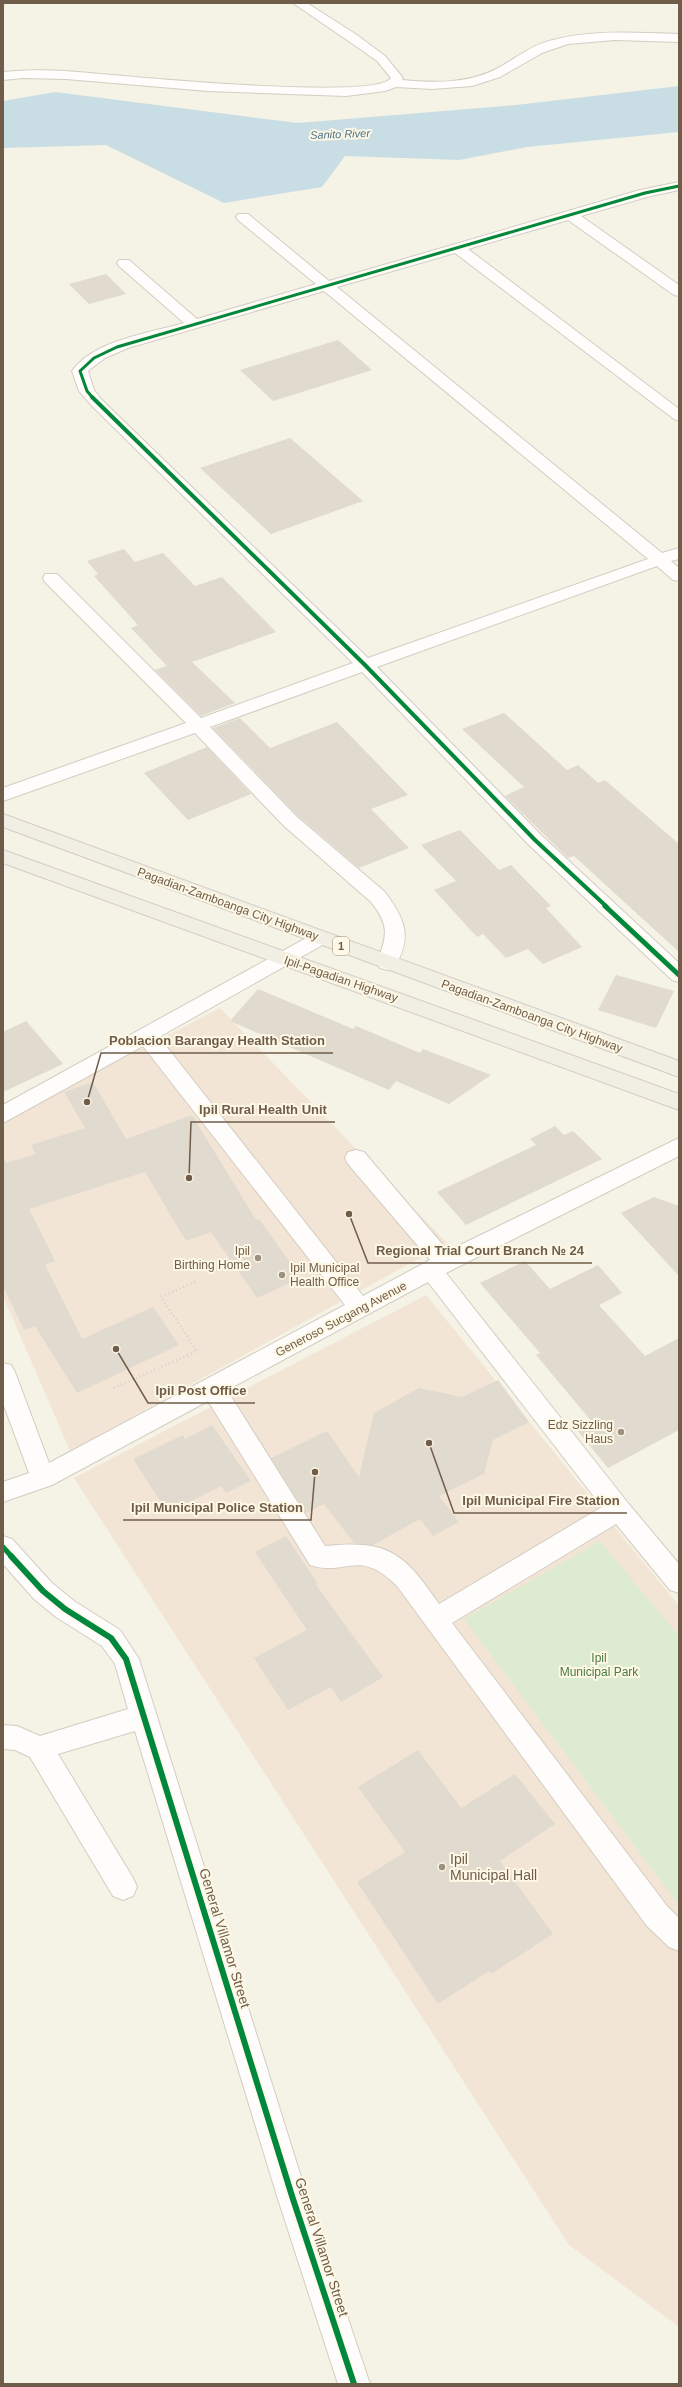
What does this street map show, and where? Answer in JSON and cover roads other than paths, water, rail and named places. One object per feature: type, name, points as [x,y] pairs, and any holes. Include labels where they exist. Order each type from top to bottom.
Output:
[{"type":"main road","name":"Pagadian-Zamboanga City Highway","points":[[3,820],[387,963],[679,1069]]},
{"type":"main road","name":"Ipil-Pagadian Highway","points":[[3,856],[679,1102]]},
{"type":"street","points":[[299,3],[381,58],[395,72],[397,78],[394,83]]},
{"type":"street","points":[[3,76],[23,74],[66,75],[228,88],[346,92],[374,90],[394,83],[437,85],[477,79],[494,75],[552,44],[592,37],[679,38]]},
{"type":"street","points":[[679,186],[661,189],[457,247],[118,347],[95,357],[86,363],[80,371],[87,391],[365,665],[535,840],[679,975]]},
{"type":"street","points":[[570,215],[679,292]]},
{"type":"street","points":[[243,217],[679,576]]},
{"type":"street","points":[[457,247],[679,416]]},
{"type":"street","points":[[124,263],[194,324]]},
{"type":"street","points":[[3,795],[679,553]]},
{"type":"street","points":[[51,578],[199,726],[290,822],[378,897],[388,910],[395,924],[397,936],[387,963]]},
{"type":"street","points":[[3,1115],[147,1036],[320,938]]},
{"type":"street","points":[[147,1036],[360,1308]]},
{"type":"street","name":"Generoso Sucgang Avenue","points":[[3,1492],[43,1478],[438,1267],[679,1146]]},
{"type":"street","points":[[356,1158],[619,1510],[679,1582]]},
{"type":"street","points":[[3,1372],[43,1478]]},
{"type":"street","points":[[213,1388],[319,1557],[361,1554],[376,1556],[389,1562],[401,1571],[435,1620],[657,1916],[679,1937]]},
{"type":"street","points":[[435,1620],[619,1510]]},
{"type":"street","name":"General Villamor Street","points":[[3,1547],[43,1591],[65,1609],[112,1638],[126,1659],[292,2196],[354,2384]]},
{"type":"street","points":[[39,1748],[144,1716]]},
{"type":"street","points":[[3,1737],[17,1738],[39,1748],[123,1887]]},
{"type":"water","name":"Sanito River","points":[[679,86],[679,132],[527,147],[459,160],[345,156],[322,187],[224,203],[106,145],[3,148],[3,101],[55,92],[298,123],[516,105]]},
{"type":"place","name":"Poblacion Barangay Health Station","points":[[87,1102]]},
{"type":"place","name":"Ipil Rural Health Unit","points":[[189,1178]]},
{"type":"place","name":"Regional Trial Court Branch № 24","points":[[349,1214]]},
{"type":"place","name":"Ipil Birthing Home","points":[[258,1258]]},
{"type":"place","name":"Ipil Municipal Health Office","points":[[282,1275]]},
{"type":"place","name":"Ipil Post Office","points":[[116,1349]]},
{"type":"place","name":"Edz Sizzling Haus","points":[[621,1432]]},
{"type":"place","name":"Ipil Municipal Fire Station","points":[[429,1443]]},
{"type":"place","name":"Ipil Municipal Police Station","points":[[315,1472]]},
{"type":"place","name":"Ipil Municipal Hall","points":[[442,1867]]},
{"type":"park label","name":"Ipil Municipal Park","points":[[599,1665]]}]
